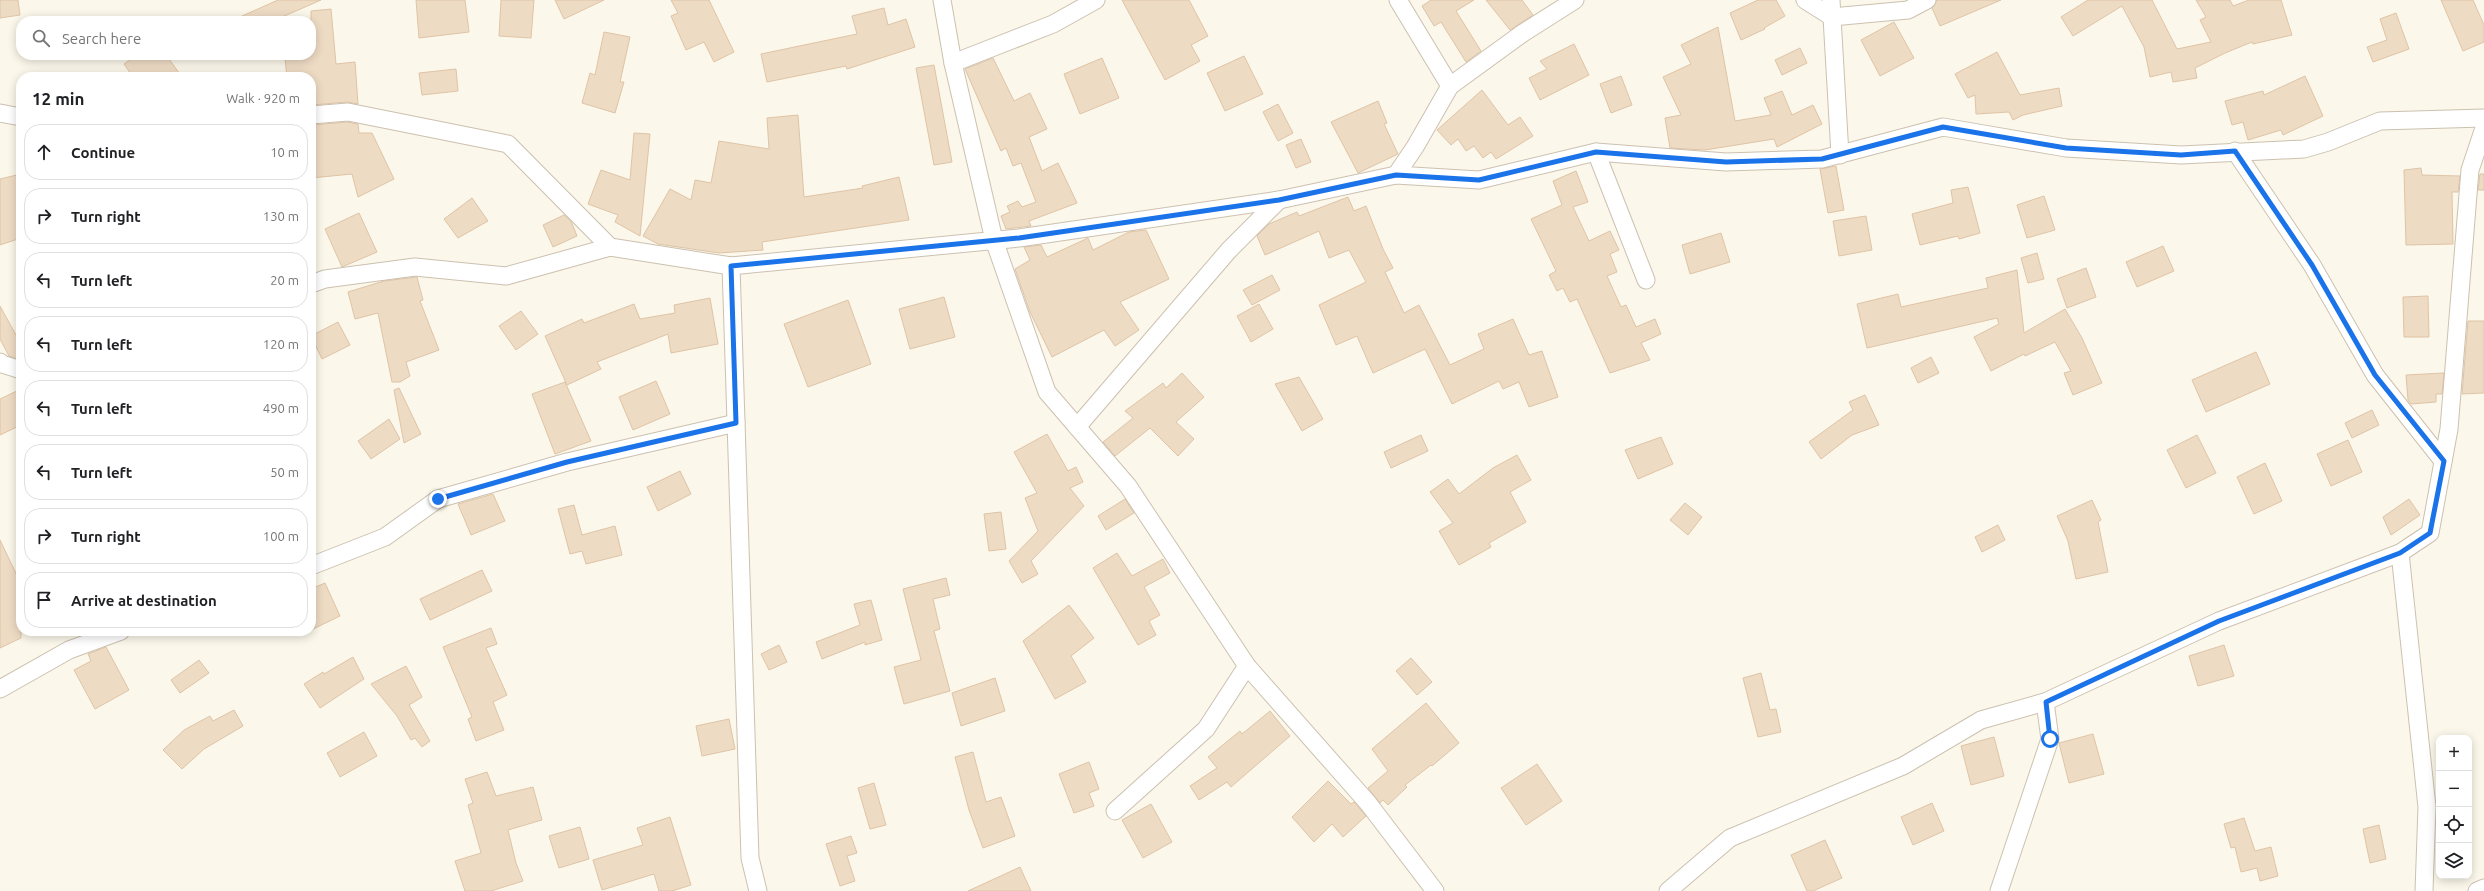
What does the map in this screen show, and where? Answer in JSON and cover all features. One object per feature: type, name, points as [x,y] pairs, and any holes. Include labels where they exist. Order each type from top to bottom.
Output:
[{"type":"street","points":[[942,0],[953,63],[994,240],[1047,392],[1128,486],[1247,666],[1368,803],[1435,891]]},
{"type":"street","points":[[953,63],[1053,24],[1096,0]]},
{"type":"street","points":[[1398,0],[1450,86]]},
{"type":"street","points":[[1396,175],[1415,147],[1450,86],[1523,33],[1575,0]]},
{"type":"street","points":[[1805,0],[1832,17],[1908,10],[1927,0]]},
{"type":"street","points":[[1831,0],[1840,155]]},
{"type":"street","points":[[316,115],[348,112],[508,144],[610,247]]},
{"type":"street","points":[[0,113],[16,116]]},
{"type":"street","points":[[316,282],[325,279],[415,268],[506,276],[610,247],[731,266],[994,240],[1279,200],[1396,175],[1479,180],[1596,152],[1726,162],[1822,159],[1943,127],[2066,148],[2181,155],[2235,151],[2304,149],[2380,121],[2484,118]]},
{"type":"street","points":[[1668,891],[1730,838],[1903,766],[1981,720],[2046,702],[2219,621],[2400,553],[2430,533],[2449,429],[2470,170],[2484,128]]},
{"type":"street","points":[[2235,151],[2312,265],[2375,375],[2444,461]]},
{"type":"street","points":[[1596,152],[1646,280]]},
{"type":"street","points":[[1077,427],[1229,250],[1279,200]]},
{"type":"street","points":[[731,266],[750,858],[758,891]]},
{"type":"street","points":[[0,362],[16,368]]},
{"type":"street","points":[[316,564],[385,537],[438,499],[567,462],[736,423]]},
{"type":"street","points":[[2400,553],[2427,807],[2424,891]]},
{"type":"street","points":[[0,689],[68,650],[107,636]]},
{"type":"street","points":[[1115,810],[1206,729],[1247,666]]},
{"type":"street","points":[[1999,891],[2050,739],[2046,702]]},
{"type":"street","points":[[2477,891],[2484,888]]},
{"type":"building","points":[[0,0],[18,0],[20,15],[0,18]]},
{"type":"building","points":[[278,0],[321,0],[284,16],[242,16]]},
{"type":"building","points":[[416,0],[465,0],[469,32],[419,38]]},
{"type":"building","points":[[501,0],[534,0],[531,38],[499,36]]},
{"type":"building","points":[[555,0],[604,0],[564,19]]},
{"type":"building","points":[[671,0],[709,0],[734,52],[714,62],[704,42],[686,50],[671,16],[678,13]]},
{"type":"building","points":[[1122,0],[1189,0],[1208,36],[1191,45],[1200,61],[1165,80]]},
{"type":"building","points":[[1431,0],[1474,0],[1456,11],[1481,51],[1466,62],[1441,22],[1434,26],[1422,6]]},
{"type":"building","points":[[1486,0],[1522,0],[1533,15],[1510,30]]},
{"type":"building","points":[[1758,0],[1776,0],[1785,16],[1764,28],[1765,29],[1741,40],[1730,13]]},
{"type":"building","points":[[1937,0],[2001,0],[1940,26],[1932,8]]},
{"type":"building","points":[[2088,0],[2152,0],[2177,49],[2211,42],[2200,20],[2206,17],[2196,0],[2230,0],[2233,6],[2249,0],[2281,0],[2292,35],[2253,44],[2252,42],[2195,68],[2197,78],[2173,82],[2171,72],[2150,77],[2144,47],[2122,6],[2073,36],[2061,17]]},
{"type":"building","points":[[2441,0],[2473,0],[2484,25],[2484,42],[2463,51]]},
{"type":"building","points":[[884,8],[888,25],[906,19],[915,47],[847,69],[846,66],[767,82],[761,54],[857,34],[852,16]]},
{"type":"building","points":[[331,9],[336,64],[355,62],[358,104],[347,102],[316,105],[316,72],[286,72],[285,60],[316,60],[316,16],[311,16],[311,11]]},
{"type":"building","points":[[2396,13],[2409,49],[2373,62],[2367,47],[2387,40],[2380,19]]},
{"type":"building","points":[[1894,22],[1914,58],[1880,76],[1861,40]]},
{"type":"building","points":[[1718,27],[1735,121],[1771,115],[1764,98],[1782,91],[1792,115],[1813,105],[1822,124],[1777,147],[1774,139],[1705,150],[1670,148],[1665,118],[1681,115],[1663,77],[1691,64],[1681,45]]},
{"type":"building","points":[[604,32],[630,37],[620,82],[624,82],[615,113],[582,103],[590,73],[595,75]]},
{"type":"building","points":[[1574,44],[1589,75],[1540,100],[1529,78],[1547,69],[1540,61]]},
{"type":"building","points":[[1800,48],[1807,63],[1782,75],[1775,60]]},
{"type":"building","points":[[1997,52],[2020,95],[2059,88],[2062,106],[2023,115],[2013,120],[2009,112],[1976,114],[1975,95],[1968,98],[1955,74]]},
{"type":"building","points":[[1244,56],[1263,94],[1225,111],[1207,73]]},
{"type":"building","points":[[993,58],[1014,101],[1030,93],[1047,129],[1029,137],[1042,171],[1058,163],[1077,203],[1029,221],[1031,226],[1006,229],[1001,216],[1010,212],[1007,206],[1018,201],[1022,207],[1036,202],[1021,163],[1013,166],[1006,148],[1001,151],[965,69]]},
{"type":"building","points":[[1102,58],[1119,98],[1080,114],[1064,74]]},
{"type":"building","points":[[130,60],[170,60],[178,72],[130,72],[124,64]]},
{"type":"building","points":[[934,65],[952,162],[934,165],[916,68]]},
{"type":"building","points":[[456,69],[458,91],[422,95],[419,73]]},
{"type":"building","points":[[1621,76],[1632,105],[1611,113],[1600,84]]},
{"type":"building","points":[[2305,76],[2323,116],[2283,135],[2281,130],[2248,140],[2243,122],[2232,125],[2225,101],[2263,91],[2264,95]]},
{"type":"building","points":[[1482,90],[1508,125],[1520,117],[1533,136],[1496,159],[1491,152],[1483,158],[1474,146],[1466,151],[1458,139],[1451,145],[1437,130]]},
{"type":"building","points":[[1378,101],[1387,123],[1384,124],[1398,154],[1358,173],[1331,122]]},
{"type":"building","points":[[1278,104],[1293,133],[1278,141],[1263,112]]},
{"type":"building","points":[[798,115],[804,197],[863,188],[862,186],[899,177],[909,220],[762,242],[763,250],[719,253],[658,244],[643,236],[670,189],[691,200],[695,180],[711,183],[719,141],[769,149],[767,118]]},
{"type":"building","points":[[347,122],[358,124],[359,133],[372,133],[394,179],[358,197],[352,174],[316,178],[316,125]]},
{"type":"building","points":[[634,133],[650,134],[640,236],[615,222],[618,215],[588,204],[601,170],[630,180]]},
{"type":"building","points":[[1301,139],[1311,162],[1296,168],[1286,145]]},
{"type":"building","points":[[1836,166],[1844,210],[1828,213],[1820,169]]},
{"type":"building","points":[[2421,168],[2422,175],[2460,176],[2458,192],[2452,192],[2453,244],[2406,245],[2404,170]]},
{"type":"building","points":[[1576,171],[1588,202],[1573,207],[1589,241],[1610,231],[1619,250],[1610,254],[1617,272],[1607,276],[1621,307],[1626,305],[1636,327],[1655,319],[1661,334],[1641,343],[1650,360],[1610,373],[1577,299],[1570,302],[1563,288],[1557,291],[1549,275],[1556,271],[1531,219],[1562,205],[1553,181]]},
{"type":"building","points":[[2480,174],[2484,174],[2484,190],[2478,190]]},
{"type":"building","points":[[16,175],[16,240],[0,245],[0,179]]},
{"type":"building","points":[[1968,187],[1980,233],[1959,239],[1958,236],[1920,245],[1912,214],[1953,203],[1951,190]]},
{"type":"building","points":[[2044,196],[2055,230],[2027,238],[2017,205]]},
{"type":"building","points":[[1348,197],[1354,211],[1366,206],[1383,249],[1393,268],[1385,272],[1404,313],[1419,305],[1450,365],[1484,349],[1478,334],[1513,319],[1529,355],[1542,351],[1558,397],[1529,407],[1519,382],[1503,389],[1499,381],[1452,404],[1425,349],[1373,373],[1357,336],[1336,345],[1319,305],[1366,282],[1349,250],[1329,258],[1319,231],[1265,255],[1257,236],[1269,224],[1297,212],[1299,216]]},
{"type":"building","points":[[472,198],[488,221],[458,238],[444,219]]},
{"type":"building","points":[[359,213],[377,252],[342,267],[325,229]]},
{"type":"building","points":[[564,215],[571,221],[577,236],[553,247],[543,225]]},
{"type":"building","points":[[1866,216],[1872,250],[1839,256],[1833,221]]},
{"type":"building","points":[[1146,230],[1169,279],[1120,302],[1139,330],[1115,346],[1104,330],[1052,357],[1030,312],[1015,269],[1030,260],[1024,247],[1041,245],[1047,257],[1088,238],[1093,250],[1129,232]]},
{"type":"building","points":[[1721,233],[1730,262],[1690,274],[1682,245]]},
{"type":"building","points":[[2163,246],[2174,271],[2137,287],[2126,262]]},
{"type":"building","points":[[2037,253],[2044,279],[2028,283],[2021,258]]},
{"type":"building","points":[[2086,268],[2096,297],[2067,308],[2057,279]]},
{"type":"building","points":[[2017,270],[2024,333],[2065,309],[2082,338],[2102,383],[2073,395],[2064,373],[2071,371],[2055,342],[2025,356],[2024,354],[1991,371],[1974,337],[1999,324],[1997,318],[1867,348],[1857,304],[1898,294],[1901,307],[1988,288],[1986,278]]},
{"type":"building","points":[[1272,275],[1280,290],[1252,305],[1243,290]]},
{"type":"building","points":[[417,277],[423,300],[420,301],[439,350],[406,362],[410,376],[400,382],[392,382],[378,313],[355,319],[348,292],[384,281]]},
{"type":"building","points":[[2428,296],[2429,337],[2404,337],[2403,297]]},
{"type":"building","points":[[944,297],[955,337],[910,349],[899,309]]},
{"type":"building","points":[[710,298],[718,344],[671,353],[668,334],[597,362],[601,369],[567,385],[545,336],[582,319],[584,323],[634,304],[640,319],[675,313],[674,305]]},
{"type":"building","points":[[848,300],[871,364],[808,387],[784,324]]},
{"type":"building","points":[[1259,304],[1273,329],[1251,342],[1237,316]]},
{"type":"building","points":[[0,306],[16,335],[16,358],[9,356],[0,339]]},
{"type":"building","points":[[521,311],[538,334],[516,350],[499,326]]},
{"type":"building","points":[[2468,321],[2484,321],[2484,393],[2462,394]]},
{"type":"building","points":[[338,322],[350,345],[322,359],[316,346],[316,333]]},
{"type":"building","points":[[2256,352],[2270,384],[2206,412],[2192,380]]},
{"type":"building","points":[[1931,357],[1939,373],[1918,383],[1911,368]]},
{"type":"building","points":[[1182,373],[1204,397],[1176,422],[1194,439],[1178,456],[1150,428],[1115,456],[1103,442],[1133,418],[1125,411],[1163,383],[1166,388]]},
{"type":"building","points":[[2444,373],[2442,394],[2436,394],[2436,402],[2411,404],[2408,400],[2406,375]]},
{"type":"building","points":[[1299,377],[1323,419],[1302,431],[1275,384]]},
{"type":"building","points":[[656,381],[670,414],[633,430],[619,397]]},
{"type":"building","points":[[565,382],[591,441],[555,454],[532,394]]},
{"type":"building","points":[[399,388],[421,434],[404,443],[394,390]]},
{"type":"building","points":[[16,391],[16,427],[0,435],[0,399]]},
{"type":"building","points":[[1865,395],[1879,425],[1852,435],[1821,459],[1809,442],[1853,410],[1849,402]]},
{"type":"building","points":[[2372,410],[2379,425],[2352,438],[2345,423]]},
{"type":"building","points":[[389,419],[400,439],[371,459],[358,441]]},
{"type":"building","points":[[1047,434],[1068,471],[1076,467],[1083,482],[1070,488],[1084,506],[1031,561],[1038,574],[1022,583],[1009,561],[1038,531],[1025,498],[1037,493],[1014,452]]},
{"type":"building","points":[[1421,435],[1428,451],[1391,468],[1384,452]]},
{"type":"building","points":[[2197,435],[2216,473],[2186,488],[2167,450]]},
{"type":"building","points":[[1661,437],[1673,464],[1638,479],[1625,450]]},
{"type":"building","points":[[2348,440],[2362,472],[2331,486],[2317,454]]},
{"type":"building","points":[[1517,455],[1531,480],[1510,492],[1526,522],[1489,543],[1491,547],[1459,565],[1439,531],[1453,523],[1430,492],[1448,479],[1459,494],[1493,468]]},
{"type":"building","points":[[2265,463],[2282,501],[2254,514],[2237,477]]},
{"type":"building","points":[[680,471],[691,494],[658,511],[647,487]]},
{"type":"building","points":[[493,494],[505,521],[471,535],[458,504]]},
{"type":"building","points":[[1125,499],[1134,513],[1106,530],[1098,516]]},
{"type":"building","points":[[2409,499],[2420,515],[2391,535],[2383,517]]},
{"type":"building","points":[[2092,500],[2101,520],[2098,522],[2108,572],[2076,579],[2068,541],[2057,516]]},
{"type":"building","points":[[1685,503],[1702,517],[1688,535],[1670,520]]},
{"type":"building","points":[[574,505],[582,535],[615,526],[622,555],[586,564],[582,551],[570,554],[558,509]]},
{"type":"building","points":[[1001,512],[1006,549],[989,551],[984,514]]},
{"type":"building","points":[[1998,525],[2005,540],[1982,552],[1975,537]]},
{"type":"building","points":[[0,540],[16,574],[16,636],[21,636],[21,638],[0,648]]},
{"type":"building","points":[[1117,553],[1132,576],[1163,559],[1170,573],[1144,587],[1160,615],[1149,621],[1156,635],[1138,645],[1093,568]]},
{"type":"building","points":[[482,570],[492,591],[430,620],[420,599]]},
{"type":"building","points":[[946,578],[950,595],[933,599],[940,629],[934,631],[950,691],[904,704],[894,667],[921,660],[903,589]]},
{"type":"building","points":[[325,583],[340,616],[316,628],[316,587]]},
{"type":"building","points":[[871,600],[882,640],[865,645],[865,642],[822,659],[816,642],[860,625],[854,604]]},
{"type":"building","points":[[1069,605],[1094,638],[1071,656],[1086,682],[1055,699],[1023,641]]},
{"type":"building","points":[[491,628],[497,644],[486,648],[507,695],[493,702],[504,730],[476,741],[468,719],[472,717],[443,647]]},
{"type":"building","points":[[779,645],[787,662],[769,670],[761,654]]},
{"type":"building","points":[[2224,645],[2234,676],[2198,686],[2189,656]]},
{"type":"building","points":[[106,647],[129,690],[95,709],[74,670],[91,661],[88,654]]},
{"type":"building","points":[[353,657],[364,679],[320,708],[304,684],[323,672],[324,674]]},
{"type":"building","points":[[1411,658],[1432,682],[1417,695],[1396,671]]},
{"type":"building","points":[[199,660],[209,673],[180,693],[171,680]]},
{"type":"building","points":[[406,666],[422,697],[409,705],[430,741],[422,747],[415,738],[411,740],[397,716],[371,684]]},
{"type":"building","points":[[1761,673],[1770,710],[1776,709],[1781,732],[1758,737],[1743,678]]},
{"type":"building","points":[[995,678],[1005,711],[961,726],[952,693]]},
{"type":"building","points":[[1426,703],[1459,743],[1432,766],[1431,765],[1405,785],[1407,787],[1388,805],[1383,800],[1380,803],[1368,788],[1388,771],[1372,749]]},
{"type":"building","points":[[234,710],[243,726],[204,749],[182,769],[163,750],[184,730],[210,716],[213,721]]},
{"type":"building","points":[[1270,711],[1290,736],[1231,787],[1227,782],[1199,800],[1190,786],[1217,768],[1208,757],[1240,731],[1242,734]]},
{"type":"building","points":[[729,719],[735,749],[702,756],[696,726]]},
{"type":"building","points":[[364,732],[377,756],[340,777],[327,753]]},
{"type":"building","points":[[2093,734],[2104,774],[2069,783],[2059,743]]},
{"type":"building","points":[[1994,737],[2004,776],[1971,785],[1961,746]]},
{"type":"building","points":[[973,752],[986,802],[1001,797],[1015,836],[983,848],[969,810],[955,757]]},
{"type":"building","points":[[1089,762],[1099,789],[1089,793],[1094,806],[1074,813],[1059,774]]},
{"type":"building","points":[[1537,764],[1562,801],[1526,825],[1501,788]]},
{"type":"building","points":[[487,772],[496,796],[533,787],[542,820],[508,830],[516,863],[523,881],[491,891],[465,891],[455,861],[481,853],[468,805],[473,803],[465,779]]},
{"type":"building","points":[[1328,781],[1351,804],[1354,802],[1366,816],[1343,837],[1332,824],[1314,842],[1292,817]]},
{"type":"building","points":[[874,783],[886,825],[870,829],[858,788]]},
{"type":"building","points":[[1932,803],[1944,831],[1913,845],[1901,817]]},
{"type":"building","points":[[1151,804],[1172,842],[1143,858],[1122,820]]},
{"type":"building","points":[[670,817],[691,885],[672,891],[659,891],[654,874],[602,890],[593,860],[643,845],[637,828]]},
{"type":"building","points":[[2244,818],[2255,851],[2271,847],[2278,876],[2260,881],[2257,868],[2241,872],[2235,847],[2231,848],[2224,824]]},
{"type":"building","points":[[2379,825],[2386,859],[2370,863],[2363,829]]},
{"type":"building","points":[[580,827],[589,859],[559,868],[549,836]]},
{"type":"building","points":[[851,836],[857,853],[847,856],[855,881],[840,886],[826,844]]},
{"type":"building","points":[[1825,840],[1842,878],[1813,891],[1807,891],[1791,855]]},
{"type":"building","points":[[1020,867],[1031,891],[968,891],[1005,874]]},
{"type":"route","points":[[438,499],[567,462],[736,423],[731,266],[1019,238],[1279,200],[1396,175],[1479,180],[1596,152],[1726,162],[1822,159],[1943,127],[1956,128],[2066,148],[2181,155],[2235,151],[2312,265],[2375,375],[2444,461],[2430,533],[2400,553],[2219,621],[2046,702],[2050,739]]}]
